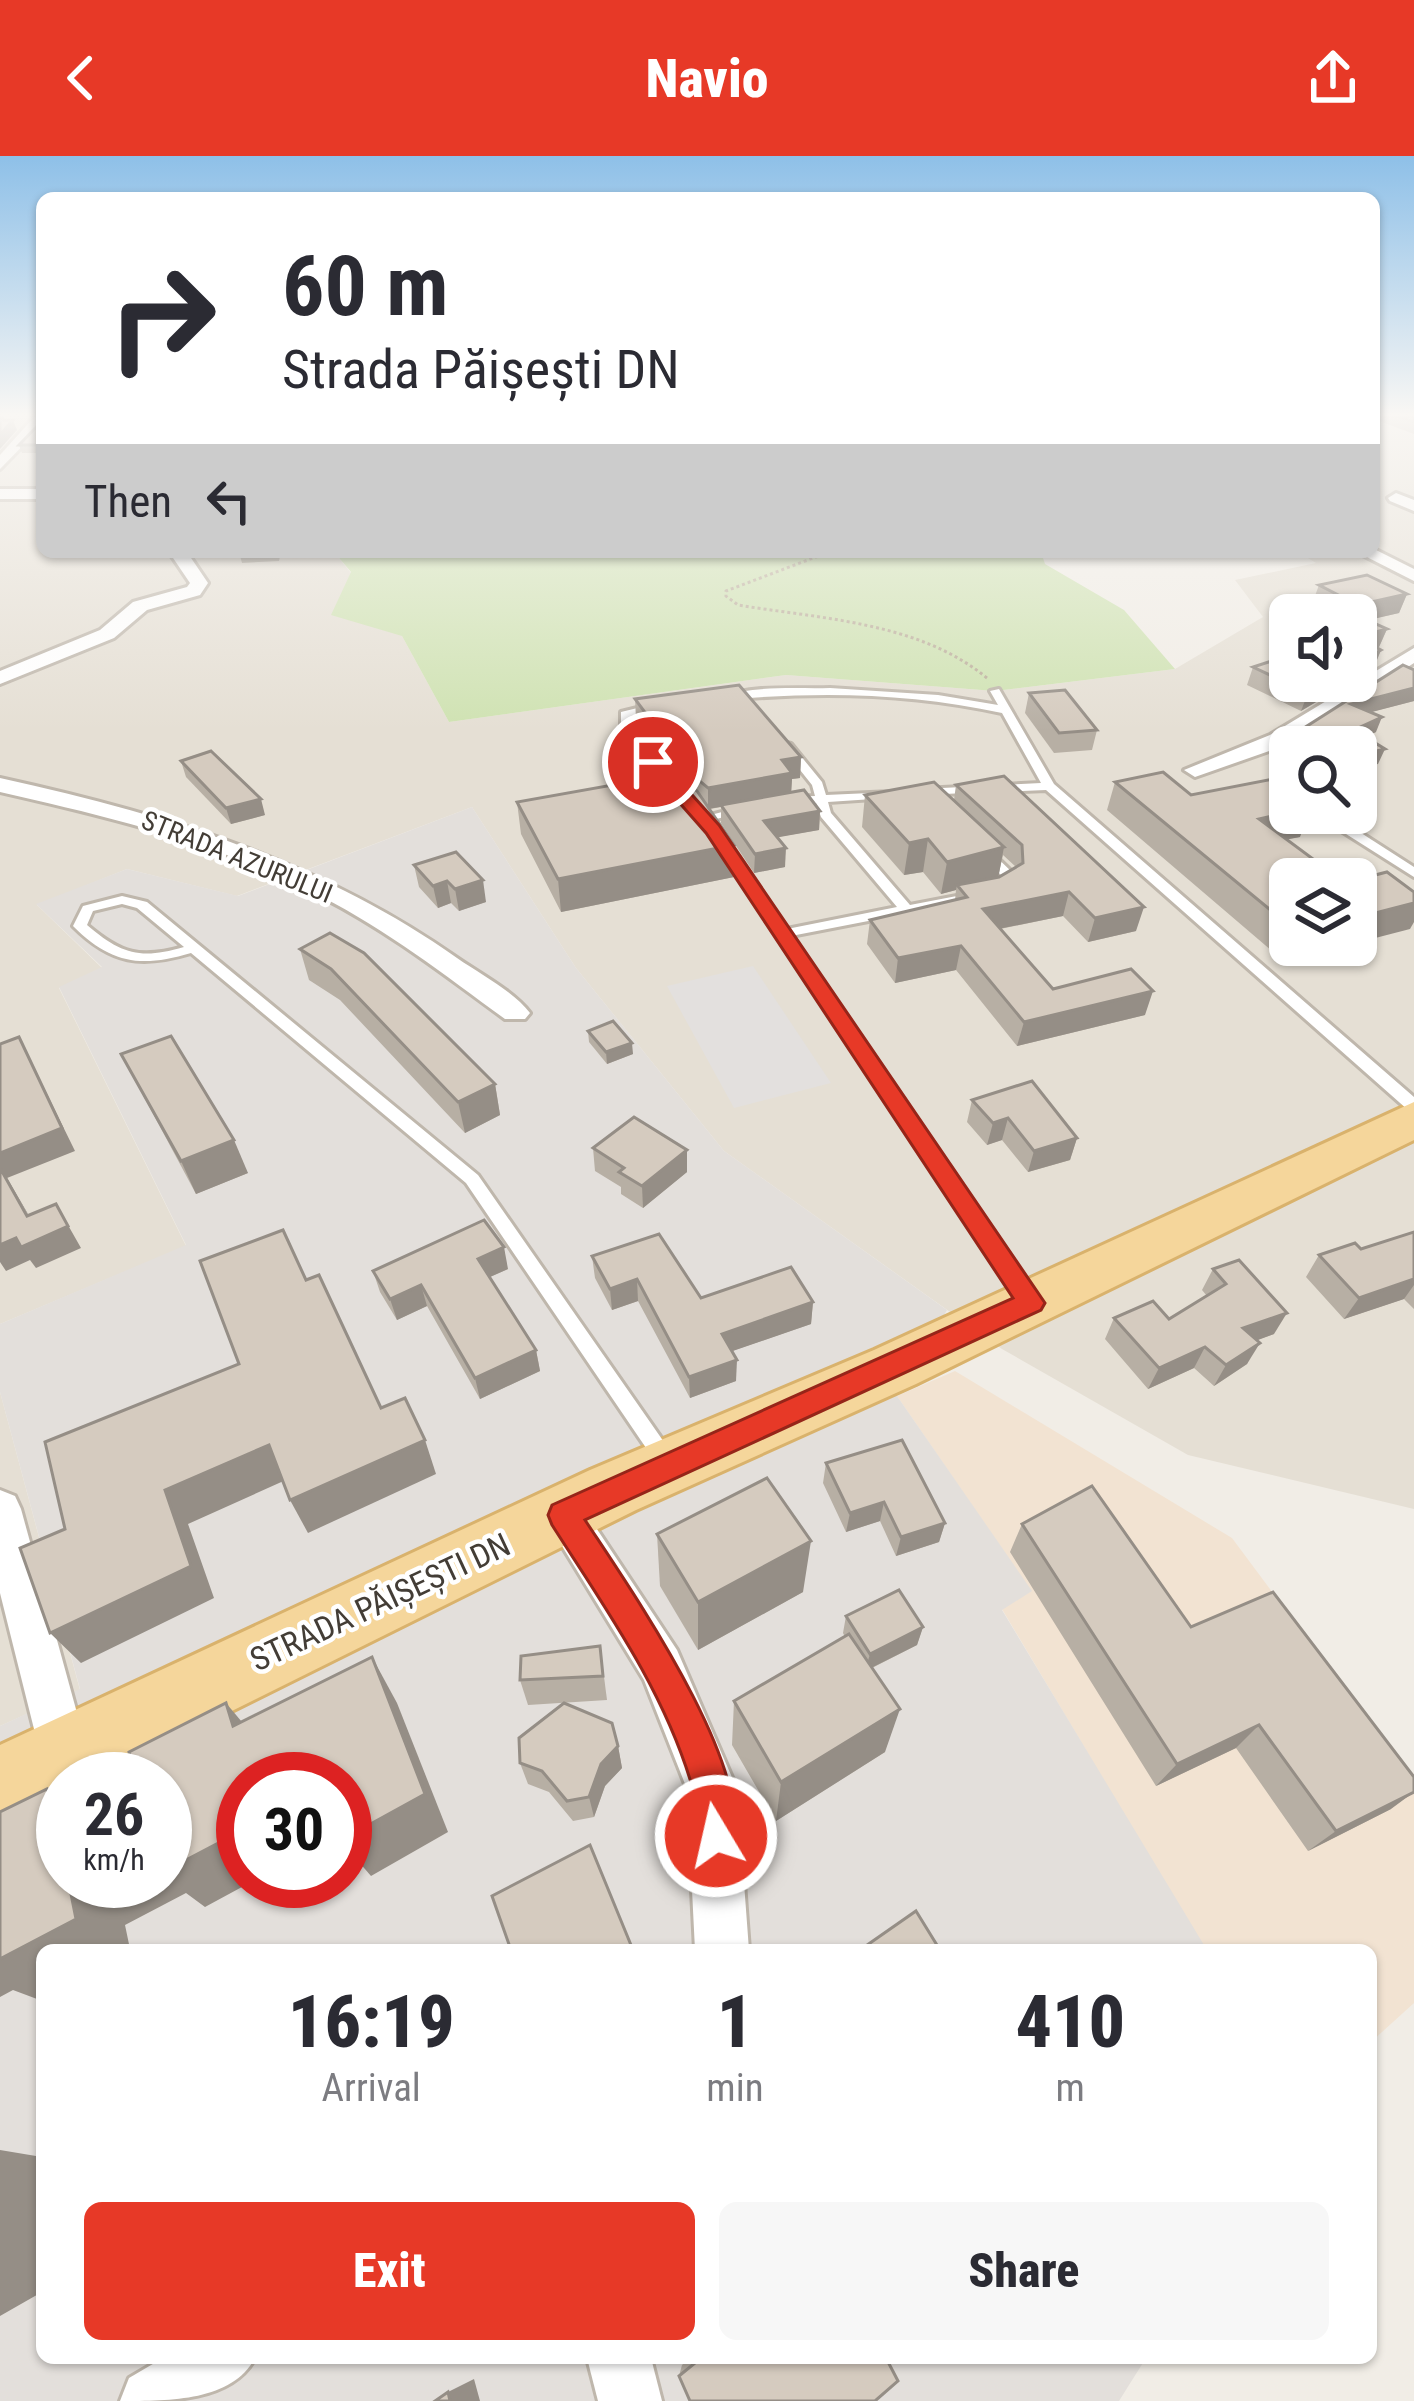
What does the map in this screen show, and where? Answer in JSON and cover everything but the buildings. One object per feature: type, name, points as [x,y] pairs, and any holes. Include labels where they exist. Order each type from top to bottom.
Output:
[{"type":"main road","name":"STRADA PĂIȘEȘTI DN","points":[[66,1752],[669,1465],[1031,1303],[1414,1119]]},
{"type":"main road","name":"STRADA PĂIȘEȘTI DN","points":[[0,1785],[36,1767]]},
{"type":"street","points":[[0,678],[107,634],[140,607],[194,591],[199,583],[182,558]]},
{"type":"street","points":[[1378,558],[1414,576]]},
{"type":"street","points":[[1195,770],[1278,740],[1414,654]]},
{"type":"street","name":"STRADA AZURULUI","points":[[0,784],[143,817],[309,880],[426,950],[515,1013]]},
{"type":"street","points":[[0,1509],[64,1752]]},
{"type":"street","points":[[564,1515],[661,1666],[712,1789],[723,1944]]},
{"type":"street","points":[[152,2401],[213,2364]]},
{"type":"street","points":[[621,2364],[630,2401]]},
{"type":"lane","points":[[995,691],[1049,786],[1414,1106]]},
{"type":"lane","points":[[711,699],[949,698],[1004,710]]},
{"type":"lane","points":[[669,704],[625,714],[626,726],[680,798]]},
{"type":"lane","points":[[778,736],[818,784],[825,814],[905,908]]},
{"type":"lane","points":[[1031,1303],[701,816],[822,797],[1049,786]]},
{"type":"lane","points":[[922,793],[939,809]]},
{"type":"lane","points":[[1354,834],[1414,873]]},
{"type":"lane","points":[[782,934],[992,892],[1008,884],[1009,874],[974,842]]},
{"type":"lane","points":[[194,949],[146,962],[128,959],[80,926],[88,908],[124,897],[142,904],[472,1179],[669,1465]]},
{"type":"path","points":[[812,558],[726,591],[726,596],[738,605],[932,641],[964,656],[995,691]]},
{"type":"shaded area","points":[[0,521],[36,521],[36,558],[339,558],[402,636],[449,722],[786,675],[995,691],[1175,669],[1263,617],[1235,580],[1316,563],[1308,558],[1380,558],[1380,521],[1414,521],[1414,1509],[1188,1455],[1002,1349],[724,1151],[576,968],[472,807],[237,896],[127,869],[37,905],[102,968],[59,988],[186,1246],[0,1324]]},
{"type":"shaded area","points":[[472,807],[576,968],[724,1151],[947,1310],[897,1396],[1032,1591],[1002,1610],[1203,1944],[36,1944],[36,2364],[1142,2364],[1119,2401],[0,2401],[0,1726],[80,1689],[0,1392],[0,1324],[186,1245],[59,987],[102,967],[36,904],[127,869],[238,896]]},
{"type":"shaded area","points":[[753,966],[831,1083],[734,1108],[667,986]]},
{"type":"shaded area","points":[[955,1371],[1232,1538],[1414,1782],[1414,2003],[1377,2037],[1377,1944],[1201,1944],[1002,1609],[1031,1591],[897,1396]]},
{"type":"shaded area","points":[[0,1392],[80,1690],[0,1726]]},
{"type":"green space","points":[[339,558],[1043,558],[1045,564],[1124,610],[1175,669],[995,691],[786,675],[449,722],[402,636],[331,615],[351,572]]},
{"type":"route","points":[[653,762],[680,798],[713,829],[1031,1303],[564,1515],[661,1666],[712,1789],[716,1836]]}]
